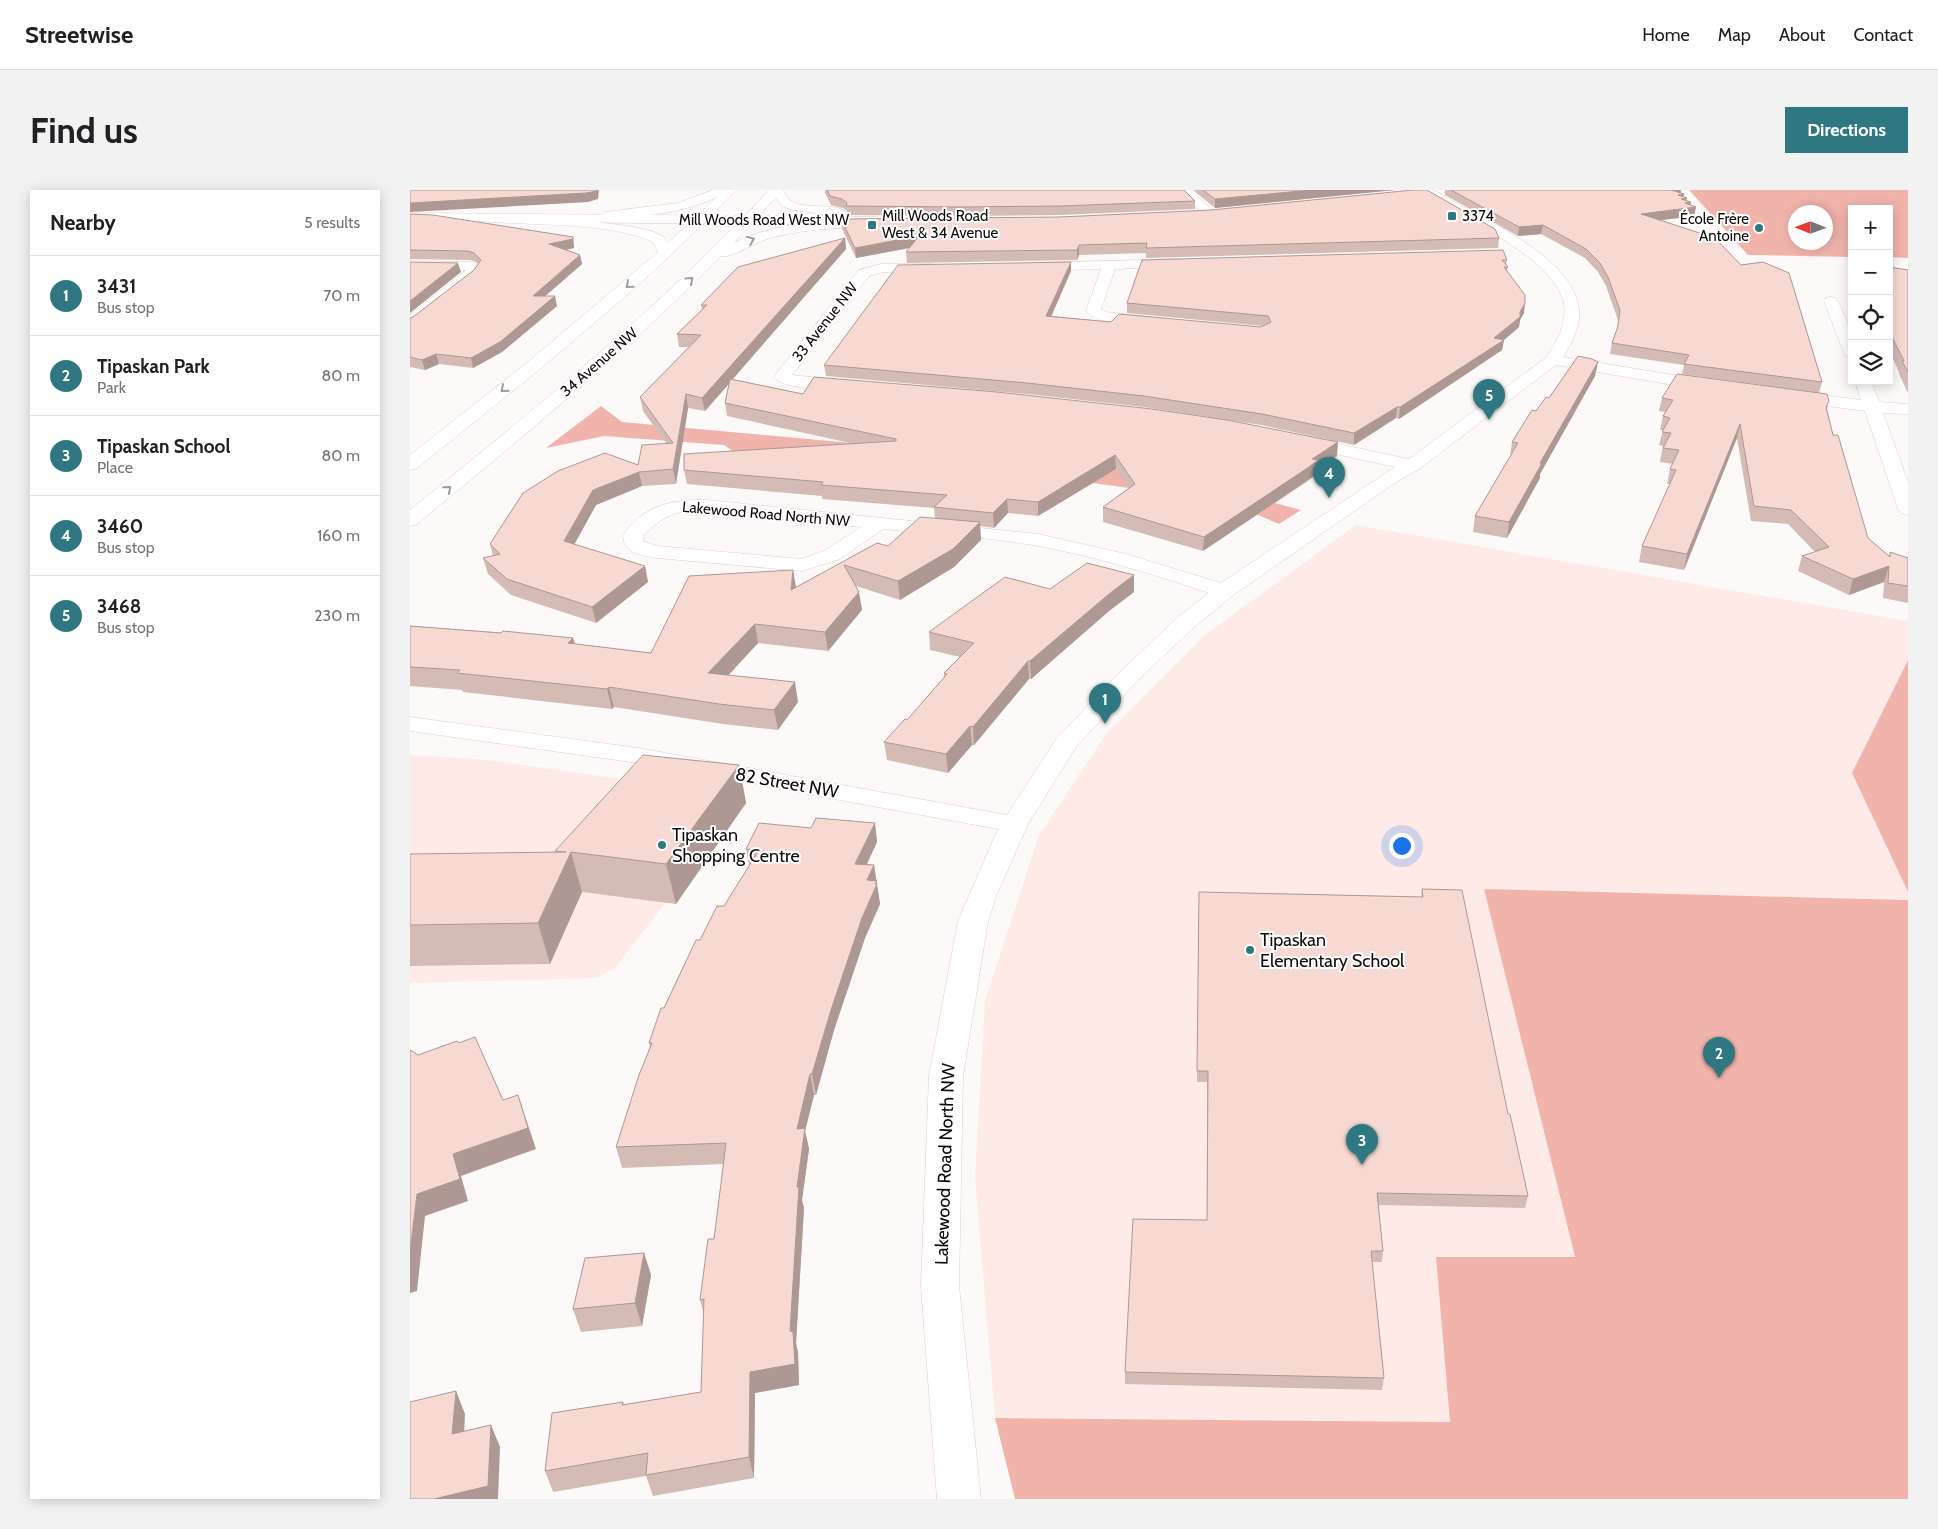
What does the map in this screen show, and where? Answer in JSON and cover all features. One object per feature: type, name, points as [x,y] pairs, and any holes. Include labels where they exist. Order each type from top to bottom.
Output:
[{"type":"street","points":[[578,219],[675,208],[694,203],[722,190]]},
{"type":"street","points":[[410,464],[470,418],[665,253],[730,190]]},
{"type":"street","points":[[776,190],[786,203],[797,207],[890,220]]},
{"type":"street","name":"34 Avenue NW","points":[[410,520],[530,422],[639,327],[708,263],[776,190]]},
{"type":"street","points":[[1183,190],[1211,214]]},
{"type":"street","name":"Lakewood Road North NW","points":[[959,1499],[940,1286],[946,1076],[973,921],[1014,824],[1066,743],[1138,668],[1185,623],[1224,591],[1386,480],[1412,465],[1553,360],[1567,338],[1572,316],[1570,297],[1553,271],[1519,253],[1500,233],[1426,192]]},
{"type":"street","points":[[737,209],[736,213],[738,216],[750,220]]},
{"type":"street","points":[[1192,215],[1227,212]]},
{"type":"street","name":"Mill Woods Road West NW","points":[[410,217],[890,220]]},
{"type":"street","points":[[491,218],[599,226],[636,232],[659,239],[665,253]]},
{"type":"street","points":[[701,219],[718,222],[718,225],[712,232]]},
{"type":"street","points":[[708,263],[735,247],[770,232],[890,220]]},
{"type":"street","points":[[1016,267],[1196,263]]},
{"type":"street","points":[[410,265],[470,266],[474,269],[470,275],[410,322]]},
{"type":"street","points":[[1109,265],[1093,311],[1103,316],[1163,322]]},
{"type":"street","name":"33 Avenue NW","points":[[860,387],[792,381],[782,377],[864,273],[871,270],[949,268]]},
{"type":"street","points":[[639,327],[650,304],[675,275]]},
{"type":"street","points":[[1831,301],[1848,343]]},
{"type":"street","points":[[1553,360],[1726,388]]},
{"type":"street","points":[[1865,385],[1874,407],[1908,510]]},
{"type":"street","points":[[1775,394],[1874,407],[1908,409]]},
{"type":"street","points":[[1289,438],[1412,465]]},
{"type":"street","name":"Lakewood Road North NW","points":[[878,523],[841,551],[814,563],[802,565],[665,553],[642,549],[633,543],[633,535],[650,517],[661,510],[684,505],[878,523],[1048,541],[1136,564],[1224,591]]},
{"type":"street","name":"82 Street NW","points":[[410,724],[539,740],[1014,824]]},
{"type":"shaded area","name":"École Frère Antoine","points":[[1689,190],[1908,190],[1908,258],[1893,257],[1893,205],[1848,205],[1848,257],[1748,255]]},
{"type":"shaded area","points":[[601,406],[622,422],[1082,464],[1191,481],[1301,510],[1279,524],[1258,515],[1175,494],[1084,482],[741,457],[724,445],[604,436],[546,448]]},
{"type":"shaded area","name":"Tipaskan Elementary School","points":[[1356,525],[1908,621],[1908,660],[1852,773],[1908,892],[1908,900],[1484,889],[1575,1257],[1436,1257],[1450,1422],[995,1418],[975,1179],[985,1001],[1039,835],[1106,734],[1204,636]]},
{"type":"shaded area","points":[[1908,660],[1908,892],[1852,773]]},
{"type":"shaded area","points":[[410,755],[489,760],[747,797],[616,967],[597,978],[410,983]]},
{"type":"shaded area","points":[[1484,889],[1908,900],[1908,1499],[1015,1499],[995,1418],[1450,1422],[1436,1257],[1575,1257]]},
{"type":"building","points":[[410,190],[597,190],[597,191],[410,203]]},
{"type":"building","points":[[827,190],[1184,190],[1195,201],[1060,206],[846,206],[847,203],[842,199],[830,196]]},
{"type":"building","points":[[1203,190],[1311,190],[1215,199]]},
{"type":"building","points":[[1427,190],[1495,229],[1499,238],[1146,248],[1147,243],[1079,245],[1077,250],[906,252],[919,236],[855,248],[841,219],[1060,217],[1211,210]]},
{"type":"building","points":[[1451,190],[1671,190],[1684,194],[1678,195],[1687,198],[1681,199],[1691,202],[1685,203],[1696,207],[1641,214],[1715,238],[1741,265],[1763,262],[1789,273],[1822,382],[1684,364],[1689,355],[1612,343],[1618,326],[1620,310],[1608,277],[1600,263],[1586,249],[1543,225],[1519,227]]},
{"type":"building","points":[[410,214],[433,215],[573,237],[573,239],[549,244],[580,255],[533,296],[555,296],[500,342],[471,358],[436,354],[422,360],[410,357],[410,318],[474,270],[481,260],[474,253],[468,251],[410,250]]},
{"type":"building","points":[[845,238],[702,398],[686,394],[673,469],[639,472],[593,490],[564,541],[645,566],[592,607],[507,579],[483,558],[500,554],[490,544],[523,493],[558,471],[605,453],[638,465],[642,445],[673,443],[640,397],[701,335],[677,334],[707,305],[701,305],[738,267]]},
{"type":"building","points":[[1503,250],[1507,260],[1502,260],[1508,267],[1504,267],[1525,295],[1525,303],[1520,312],[1520,317],[1494,338],[1504,340],[1400,407],[1354,433],[1262,414],[1144,396],[1027,383],[824,365],[898,265],[1071,262],[1046,316],[1111,322],[1119,314],[1261,327],[1271,322],[1268,316],[1127,303],[1142,260]]},
{"type":"building","points":[[410,262],[458,263],[410,301]]},
{"type":"building","points":[[1893,268],[1908,270],[1908,372],[1902,361],[1904,361],[1893,339]]},
{"type":"building","points":[[1578,356],[1598,362],[1540,463],[1542,463],[1509,522],[1475,516],[1518,443],[1512,442],[1532,410],[1536,411],[1546,397],[1549,398]]},
{"type":"building","points":[[1677,374],[1827,394],[1829,401],[1826,407],[1833,435],[1838,435],[1868,538],[1890,557],[1890,552],[1908,558],[1908,586],[1888,583],[1889,566],[1853,579],[1802,556],[1829,547],[1791,510],[1754,506],[1740,424],[1687,554],[1642,546],[1676,470],[1670,469],[1679,450],[1663,448],[1671,433],[1662,432],[1670,418],[1663,416],[1673,400],[1662,398]]},
{"type":"building","points":[[814,377],[997,392],[1152,409],[1227,420],[1338,442],[1312,459],[1318,460],[1309,467],[1204,537],[1103,507],[1135,484],[1115,455],[1038,502],[1007,499],[993,513],[934,507],[947,495],[821,485],[823,482],[684,470],[684,454],[896,441],[896,439],[725,403],[730,379],[803,394]]},
{"type":"building","points":[[920,517],[980,522],[953,549],[898,581],[844,565],[859,592],[825,632],[755,624],[708,673],[795,682],[774,710],[719,704],[609,687],[607,689],[457,673],[460,670],[410,667],[410,626],[501,633],[503,631],[573,638],[568,643],[651,653],[689,576],[793,570],[791,590],[877,543],[888,546]]},
{"type":"building","points":[[1087,563],[1134,575],[1028,661],[973,727],[970,726],[946,754],[884,742],[905,719],[907,720],[947,674],[944,673],[974,643],[929,632],[1005,577],[1050,589]]},
{"type":"building","points":[[643,755],[739,765],[666,864],[571,852],[538,923],[410,925],[410,854],[566,852],[555,851]]},
{"type":"building","points":[[816,818],[875,823],[855,864],[874,865],[867,880],[877,881],[875,884],[877,884],[862,918],[812,1074],[810,1074],[797,1129],[805,1128],[797,1187],[799,1187],[790,1331],[793,1332],[795,1364],[750,1372],[749,1457],[646,1475],[648,1453],[545,1471],[552,1413],[623,1402],[622,1405],[701,1392],[704,1299],[700,1300],[708,1239],[714,1239],[726,1143],[616,1147],[639,1075],[652,1043],[649,1043],[661,1008],[664,1008],[696,940],[700,940],[717,906],[724,906],[759,850],[746,849],[759,823],[811,828]]},
{"type":"building","points":[[1422,889],[1462,890],[1508,1114],[1510,1114],[1528,1196],[1377,1193],[1383,1251],[1371,1251],[1384,1378],[1125,1372],[1133,1219],[1207,1220],[1208,1071],[1197,1071],[1199,892],[1423,897]]},
{"type":"building","points":[[475,1037],[503,1100],[518,1095],[528,1128],[453,1154],[460,1179],[417,1194],[410,1251],[410,1050],[418,1055],[457,1041],[459,1043]]},
{"type":"building","points":[[644,1253],[635,1303],[573,1309],[585,1258]]},
{"type":"building","points":[[456,1391],[452,1434],[491,1425],[488,1486],[434,1499],[410,1499],[410,1402]]},
{"type":"place","name":"3374","points":[[1452,216]]},
{"type":"place","name":"Mill Woods Road West & 34 Avenue","points":[[872,225]]},
{"type":"place","name":"École Frère Antoine","points":[[1759,228]]},
{"type":"place","name":"3468","points":[[1489,420]]},
{"type":"place","name":"3460","points":[[1329,498]]},
{"type":"place","name":"3431","points":[[1105,724]]},
{"type":"place","name":"Tipaskan Shopping Centre","points":[[662,845]]},
{"type":"place","name":"Tipaskan Elementary School","points":[[1250,950]]},
{"type":"place","name":"Tipaskan Park","points":[[1719,1078]]},
{"type":"place","name":"Tipaskan School","points":[[1362,1165]]}]
